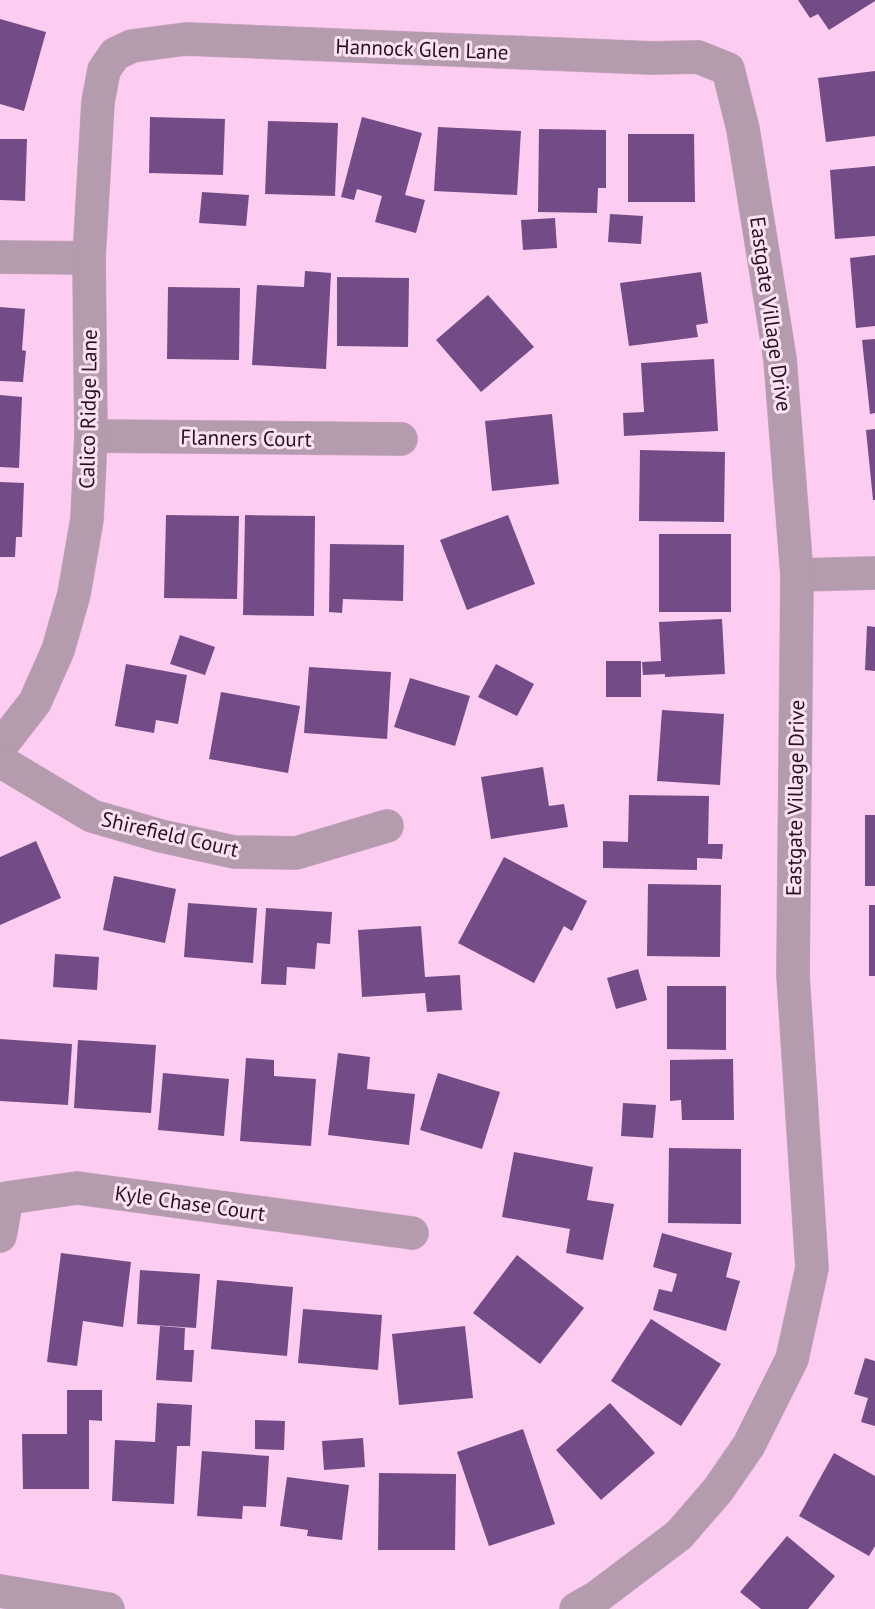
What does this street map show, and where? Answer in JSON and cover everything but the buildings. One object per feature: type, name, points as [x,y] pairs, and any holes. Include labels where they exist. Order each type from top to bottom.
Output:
[{"type":"street","name":"Hannock Glen Lane","points":[[115,54],[132,46],[186,39],[652,58],[698,57],[728,69]]},
{"type":"street","name":"Calico Ridge Lane","points":[[0,747],[34,702],[58,650],[74,594],[87,519],[91,436],[89,258],[98,102],[104,70],[115,54]]},
{"type":"street","name":"Eastgate Village Drive","points":[[576,1609],[597,1597],[679,1535],[718,1490],[749,1445],[792,1359],[812,1268],[793,975],[797,575],[780,359],[743,129],[728,69]]},
{"type":"street","points":[[0,257],[89,258]]},
{"type":"street","name":"Flanners Court","points":[[91,436],[401,440]]},
{"type":"street","points":[[797,575],[875,573]]},
{"type":"street","name":"Shirefield Court","points":[[0,761],[92,816],[161,836],[234,852],[296,853],[387,825]]},
{"type":"street","name":"Kyle Chase Court","points":[[0,1236],[8,1198],[77,1188],[412,1233]]},
{"type":"street","points":[[0,1591],[108,1609]]}]
